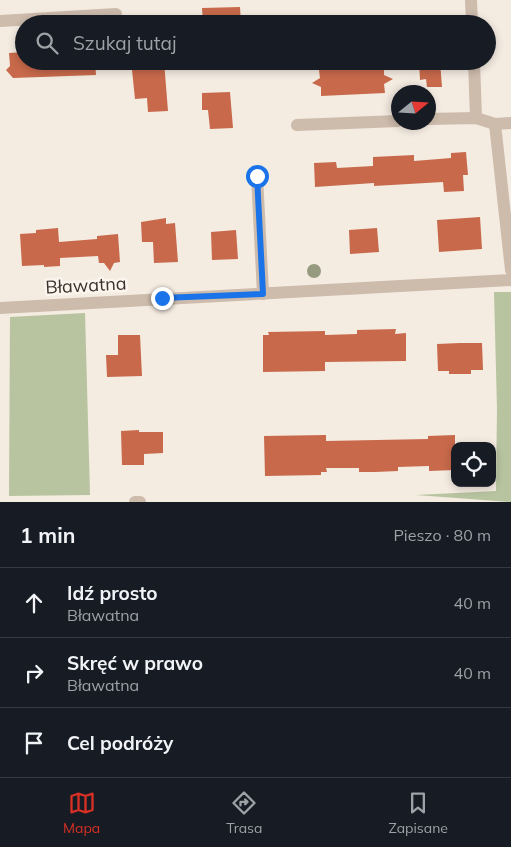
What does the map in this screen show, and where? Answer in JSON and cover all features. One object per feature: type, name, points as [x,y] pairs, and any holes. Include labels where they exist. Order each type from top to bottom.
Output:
[{"type":"street","points":[[472,0],[472,15]]},
{"type":"street","points":[[102,15],[116,14]]},
{"type":"street","points":[[0,22],[15,21]]},
{"type":"street","points":[[474,70],[476,118]]},
{"type":"street","points":[[436,120],[476,118],[495,124],[511,122]]},
{"type":"street","points":[[297,125],[391,121]]},
{"type":"street","points":[[495,124],[511,270]]},
{"type":"street","points":[[257,176],[263,294]]},
{"type":"street","name":"Bławatna","points":[[0,308],[511,280]]},
{"type":"street","points":[[135,502],[140,502]]},
{"type":"green space","points":[[494,292],[511,292],[511,502],[416,495],[496,491],[497,409]]},
{"type":"green space","points":[[85,313],[90,495],[9,496],[10,317]]},
{"type":"building","points":[[240,7],[240,15],[202,15],[202,8]]},
{"type":"building","points":[[9,53],[15,53],[15,70],[96,70],[96,75],[13,78],[6,70],[10,66]]},
{"type":"building","points":[[132,70],[165,70],[168,111],[148,112],[147,98],[135,99]]},
{"type":"building","points":[[319,70],[384,70],[384,75],[393,79],[384,84],[385,93],[321,96],[321,87],[312,83],[320,78]]},
{"type":"building","points":[[419,70],[441,70],[442,87],[427,85],[426,79],[420,80]]},
{"type":"building","points":[[230,92],[233,128],[210,129],[208,110],[202,110],[202,93]]},
{"type":"building","points":[[466,152],[468,175],[463,175],[464,191],[444,192],[443,182],[374,186],[374,183],[315,187],[314,163],[336,162],[337,168],[373,166],[373,157],[414,155],[414,161],[451,158],[451,153]]},
{"type":"building","points":[[480,217],[482,249],[439,252],[437,220]]},
{"type":"building","points":[[166,218],[166,224],[175,223],[178,262],[154,263],[153,242],[142,242],[141,222]]},
{"type":"building","points":[[58,228],[59,242],[97,239],[97,236],[118,234],[120,262],[114,263],[110,271],[104,263],[99,263],[98,256],[60,258],[60,266],[22,266],[20,234],[36,233],[36,230]]},
{"type":"building","points":[[377,228],[379,252],[350,254],[349,230]]},
{"type":"building","points":[[236,230],[238,259],[212,260],[211,232]]},
{"type":"building","points":[[396,329],[395,334],[406,333],[406,361],[325,362],[325,371],[263,372],[263,335],[269,335],[268,332],[325,331],[325,335],[357,334],[357,330]]},
{"type":"building","points":[[118,335],[140,335],[142,376],[107,377],[106,355],[118,355]]},
{"type":"building","points":[[482,343],[483,370],[471,370],[471,374],[449,374],[449,371],[438,371],[437,344]]},
{"type":"building","points":[[139,430],[139,432],[163,432],[163,453],[144,454],[144,465],[122,465],[121,431]]},
{"type":"building","points":[[326,435],[326,441],[428,439],[428,436],[455,435],[455,442],[451,442],[451,470],[429,471],[429,466],[398,467],[398,471],[375,472],[359,472],[359,468],[326,468],[327,472],[321,472],[321,475],[265,476],[264,436]]},
{"type":"route","points":[[162,298],[263,294],[257,176]]}]
